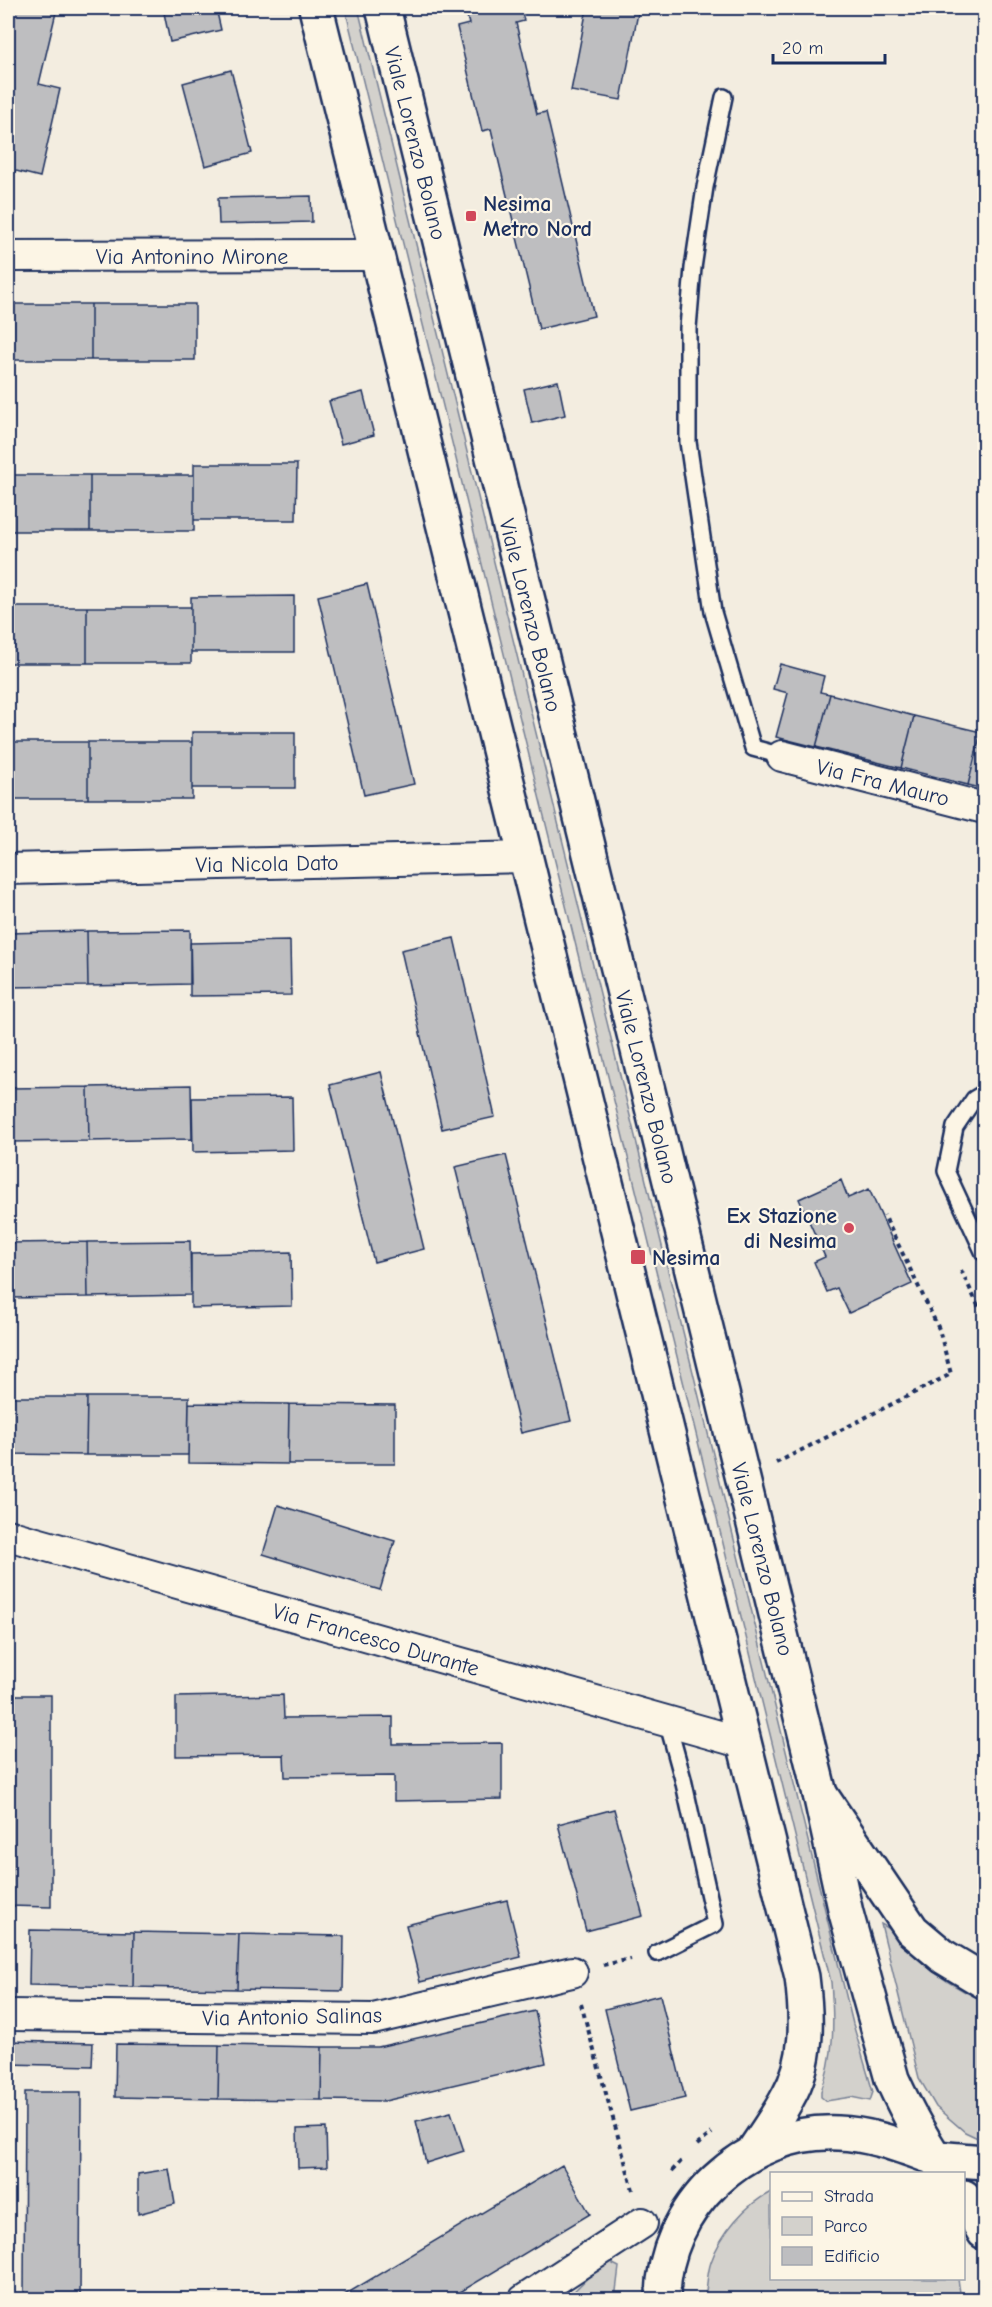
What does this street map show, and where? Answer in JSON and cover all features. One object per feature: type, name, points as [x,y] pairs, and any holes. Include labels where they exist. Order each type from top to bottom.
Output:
[{"type":"main road","points":[[316,8],[802,1977],[806,2008],[805,2042],[799,2071],[790,2095],[753,2152]]},
{"type":"main road","name":"Viale Lorenzo Bolano","points":[[383,8],[820,1794],[846,1913],[892,2079],[903,2103],[940,2166]]},
{"type":"main road","points":[[820,1794],[912,1930],[944,1957],[984,1981]]},
{"type":"main road","points":[[663,2297],[671,2250],[690,2210],[717,2177],[734,2163],[753,2152],[794,2137],[837,2133],[880,2139],[940,2166],[984,2162]]},
{"type":"main road","points":[[965,2200],[984,2232]]},
{"type":"street","name":"Via Antonino Mirone","points":[[8,256],[377,255]]},
{"type":"street","name":"Via Fra Mauro","points":[[782,756],[984,808]]},
{"type":"street","name":"Via Nicola Dato","points":[[8,869],[526,856]]},
{"type":"street","name":"Via Francesco Durante","points":[[8,1535],[744,1743]]},
{"type":"street","name":"Via Antonio Salinas","points":[[8,2015],[373,2019],[572,1972]]},
{"type":"street","points":[[524,2300],[642,2223]]},
{"type":"lane","points":[[724,97],[705,186],[693,268],[688,328],[688,442],[713,612],[753,748],[782,756]]},
{"type":"lane","points":[[984,1092],[974,1098],[955,1127],[946,1171],[984,1253]]},
{"type":"lane","points":[[657,1953],[715,1924],[667,1721]]},
{"type":"path","points":[[743,1479],[951,1374],[939,1329],[884,1215]]},
{"type":"path","points":[[958,1264],[984,1318]]},
{"type":"path","points":[[642,2223],[572,1972],[657,1953]]},
{"type":"path","points":[[694,2148],[720,2128]]},
{"type":"path","points":[[671,2173],[686,2156]]},
{"type":"green space","points":[[345,8],[358,8],[853,2024],[873,2092],[870,2101],[851,2097],[826,2101],[821,2097],[831,2051],[833,2010],[831,1982]]},
{"type":"green space","points":[[881,1924],[897,1935],[918,1959],[933,1971],[958,1988],[984,2001],[984,2141],[965,2132],[936,2107],[919,2078]]},
{"type":"green space","points":[[770,2193],[770,2280],[958,2280],[961,2299],[705,2299],[710,2266],[715,2251],[735,2221]]},
{"type":"green space","points":[[616,2250],[613,2264],[619,2267],[615,2299],[565,2300]]},
{"type":"building","points":[[8,8],[57,8],[39,84],[60,89],[40,177],[8,169]]},
{"type":"building","points":[[163,8],[216,8],[221,30],[170,42]]},
{"type":"building","points":[[465,8],[521,8],[524,21],[516,23],[537,114],[546,112],[594,316],[539,329],[491,129],[482,131],[457,27],[469,24]]},
{"type":"building","points":[[587,8],[639,8],[621,100],[571,91]]},
{"type":"building","points":[[231,70],[252,153],[205,166],[183,83]]},
{"type":"building","points":[[311,196],[312,222],[219,224],[218,198]]},
{"type":"building","points":[[8,304],[91,304],[91,360],[8,360]]},
{"type":"building","points":[[91,304],[195,304],[195,360],[91,360]]},
{"type":"building","points":[[558,381],[565,415],[532,423],[524,389]]},
{"type":"building","points":[[363,392],[374,435],[341,444],[329,401]]},
{"type":"building","points":[[194,464],[297,464],[296,520],[194,520]]},
{"type":"building","points":[[8,475],[90,475],[90,531],[8,531]]},
{"type":"building","points":[[90,475],[194,475],[194,531],[90,531]]},
{"type":"building","points":[[367,584],[414,784],[364,795],[318,596]]},
{"type":"building","points":[[294,596],[294,652],[191,652],[191,597]]},
{"type":"building","points":[[8,607],[87,607],[87,663],[8,663]]},
{"type":"building","points":[[87,607],[191,607],[191,663],[87,663]]},
{"type":"building","points":[[780,664],[824,676],[820,692],[830,694],[816,747],[776,737],[788,693],[773,689]]},
{"type":"building","points":[[830,694],[914,716],[901,768],[816,747]]},
{"type":"building","points":[[914,716],[981,732],[968,785],[901,768]]},
{"type":"building","points":[[192,732],[295,732],[295,788],[192,788]]},
{"type":"building","points":[[981,732],[984,733],[984,789],[968,785]]},
{"type":"building","points":[[8,742],[88,742],[88,799],[8,799]]},
{"type":"building","points":[[88,742],[192,742],[192,799],[88,799]]},
{"type":"building","points":[[190,930],[191,984],[88,986],[87,931]]},
{"type":"building","points":[[87,931],[88,986],[8,987],[8,933]]},
{"type":"building","points":[[454,938],[495,1117],[442,1129],[401,950]]},
{"type":"building","points":[[290,941],[291,995],[190,996],[190,943]]},
{"type":"building","points":[[381,1072],[424,1249],[374,1262],[330,1085]]},
{"type":"building","points":[[191,1085],[192,1139],[89,1141],[88,1087]]},
{"type":"building","points":[[88,1087],[89,1141],[8,1142],[8,1088]]},
{"type":"building","points":[[292,1097],[293,1150],[193,1152],[192,1098]]},
{"type":"building","points":[[506,1155],[571,1421],[521,1433],[455,1167]]},
{"type":"building","name":"Ex Stazione di Nesima","points":[[841,1180],[848,1198],[869,1189],[912,1284],[849,1313],[837,1288],[827,1292],[814,1262],[825,1257],[799,1199]]},
{"type":"building","points":[[190,1241],[191,1295],[88,1297],[87,1242]]},
{"type":"building","points":[[87,1242],[88,1297],[8,1298],[8,1243]]},
{"type":"building","points":[[291,1252],[292,1306],[191,1308],[191,1254]]},
{"type":"building","points":[[8,1397],[87,1397],[86,1455],[8,1454]]},
{"type":"building","points":[[87,1397],[189,1397],[188,1455],[86,1455]]},
{"type":"building","points":[[189,1403],[289,1404],[288,1464],[188,1463]]},
{"type":"building","points":[[289,1404],[395,1405],[395,1464],[288,1464]]},
{"type":"building","points":[[278,1505],[395,1541],[380,1590],[263,1554]]},
{"type":"building","points":[[8,1695],[51,1695],[51,1907],[8,1906]]},
{"type":"building","points":[[283,1695],[284,1718],[393,1717],[393,1744],[502,1743],[502,1799],[394,1801],[394,1776],[285,1777],[284,1755],[176,1756],[176,1697]]},
{"type":"building","points":[[614,1809],[643,1916],[586,1931],[558,1824]]},
{"type":"building","points":[[507,1900],[521,1957],[420,1982],[406,1925]]},
{"type":"building","points":[[30,1930],[134,1932],[133,1987],[29,1985]]},
{"type":"building","points":[[134,1932],[239,1934],[237,1989],[133,1987]]},
{"type":"building","points":[[239,1934],[344,1936],[343,1991],[237,1989]]},
{"type":"building","points":[[660,1995],[685,2098],[630,2111],[605,2009]]},
{"type":"building","points":[[535,2011],[546,2063],[385,2101],[321,2100],[322,2047],[378,2047]]},
{"type":"building","points":[[8,2041],[93,2043],[92,2066],[8,2064]]},
{"type":"building","points":[[116,2044],[219,2045],[218,2099],[115,2097]]},
{"type":"building","points":[[219,2045],[322,2047],[321,2100],[218,2099]]},
{"type":"building","points":[[25,2092],[81,2092],[80,2300],[24,2300]]},
{"type":"building","points":[[451,2112],[464,2151],[426,2163],[416,2121]]},
{"type":"building","points":[[326,2128],[327,2167],[298,2168],[297,2129]]},
{"type":"building","points":[[562,2165],[590,2214],[447,2300],[336,2300]]},
{"type":"building","points":[[169,2169],[175,2204],[138,2214],[138,2174]]},
{"type":"place","name":"Nesima Metro Nord","points":[[471,216]]},
{"type":"place","name":"Ex Stazione di Nesima","points":[[849,1228]]},
{"type":"place","name":"Nesima","points":[[638,1257]]}]
